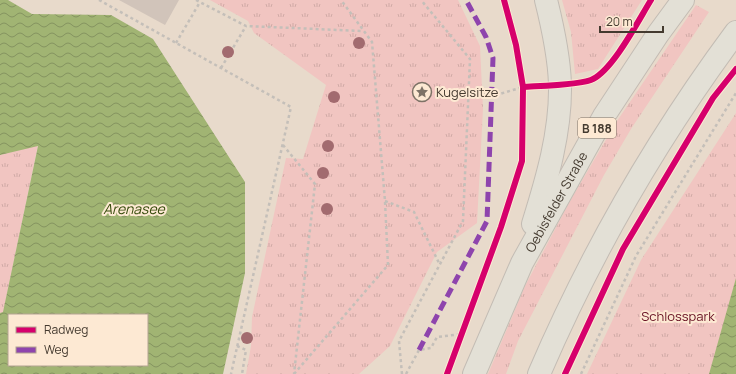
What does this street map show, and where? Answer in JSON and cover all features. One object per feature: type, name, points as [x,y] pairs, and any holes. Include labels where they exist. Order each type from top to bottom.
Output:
[{"type":"main road","points":[[522,263],[548,177],[557,132],[560,84],[556,38],[546,0]]},
{"type":"main road","name":"Oebisfelder Straße","points":[[474,374],[522,263],[604,116],[658,34],[683,0]]},
{"type":"main road","points":[[539,374],[592,262],[678,115],[736,32]]},
{"type":"path","points":[[99,0],[291,107],[231,374]]},
{"type":"path","points":[[196,0],[246,26],[363,31]]},
{"type":"path","points":[[294,374],[388,265],[385,201],[372,42],[341,0]]},
{"type":"path","points":[[402,374],[399,341],[439,263],[463,221],[470,59],[421,0]]},
{"type":"path","points":[[176,43],[200,2]]},
{"type":"path","points":[[221,68],[246,26]]},
{"type":"path","points":[[436,92],[468,92],[493,96],[523,87]]},
{"type":"path","points":[[581,374],[636,256],[736,93]]},
{"type":"path","points":[[283,145],[315,184],[294,374]]},
{"type":"path","points":[[385,201],[414,212],[439,263]]},
{"type":"path","points":[[406,374],[419,350],[431,348],[437,337],[462,334]]},
{"type":"path","points":[[237,346],[246,350],[242,374]]},
{"type":"green space","points":[[210,0],[458,0],[480,46],[483,109],[477,223],[437,252],[390,346],[359,374],[246,374],[251,346],[252,317],[286,158],[303,159],[326,85],[254,33],[248,21]]},
{"type":"green space","points":[[562,0],[642,0],[598,69],[575,74],[571,32]]},
{"type":"green space","points":[[696,5],[709,12],[631,129],[604,175],[518,341],[506,374],[488,374],[525,286],[570,201],[617,121]]},
{"type":"green space","name":"Schlosspark","points":[[736,113],[736,374],[587,374],[641,260]]},
{"type":"green space","points":[[38,145],[3,313],[0,313],[0,155]]},
{"type":"water","name":"Arenasee","points":[[0,0],[8,0],[32,14],[111,15],[153,39],[245,182],[245,273],[223,374],[0,374],[0,313],[3,312],[38,146],[0,155]]},
{"type":"water","points":[[736,278],[736,374],[709,374]]},
{"type":"building","points":[[119,0],[179,0],[165,25]]},
{"type":"marked path","points":[[419,350],[487,221],[493,58],[486,37],[466,0]]},
{"type":"cycle path","points":[[447,374],[501,227],[522,161],[523,87],[516,45],[504,0]]},
{"type":"cycle path","points":[[523,87],[580,83],[593,79],[601,73],[617,55],[651,0]]},
{"type":"cycle path","points":[[565,374],[623,249],[713,98],[736,69]]},
{"type":"place","name":"Kugelsitze","points":[[422,92]]}]
